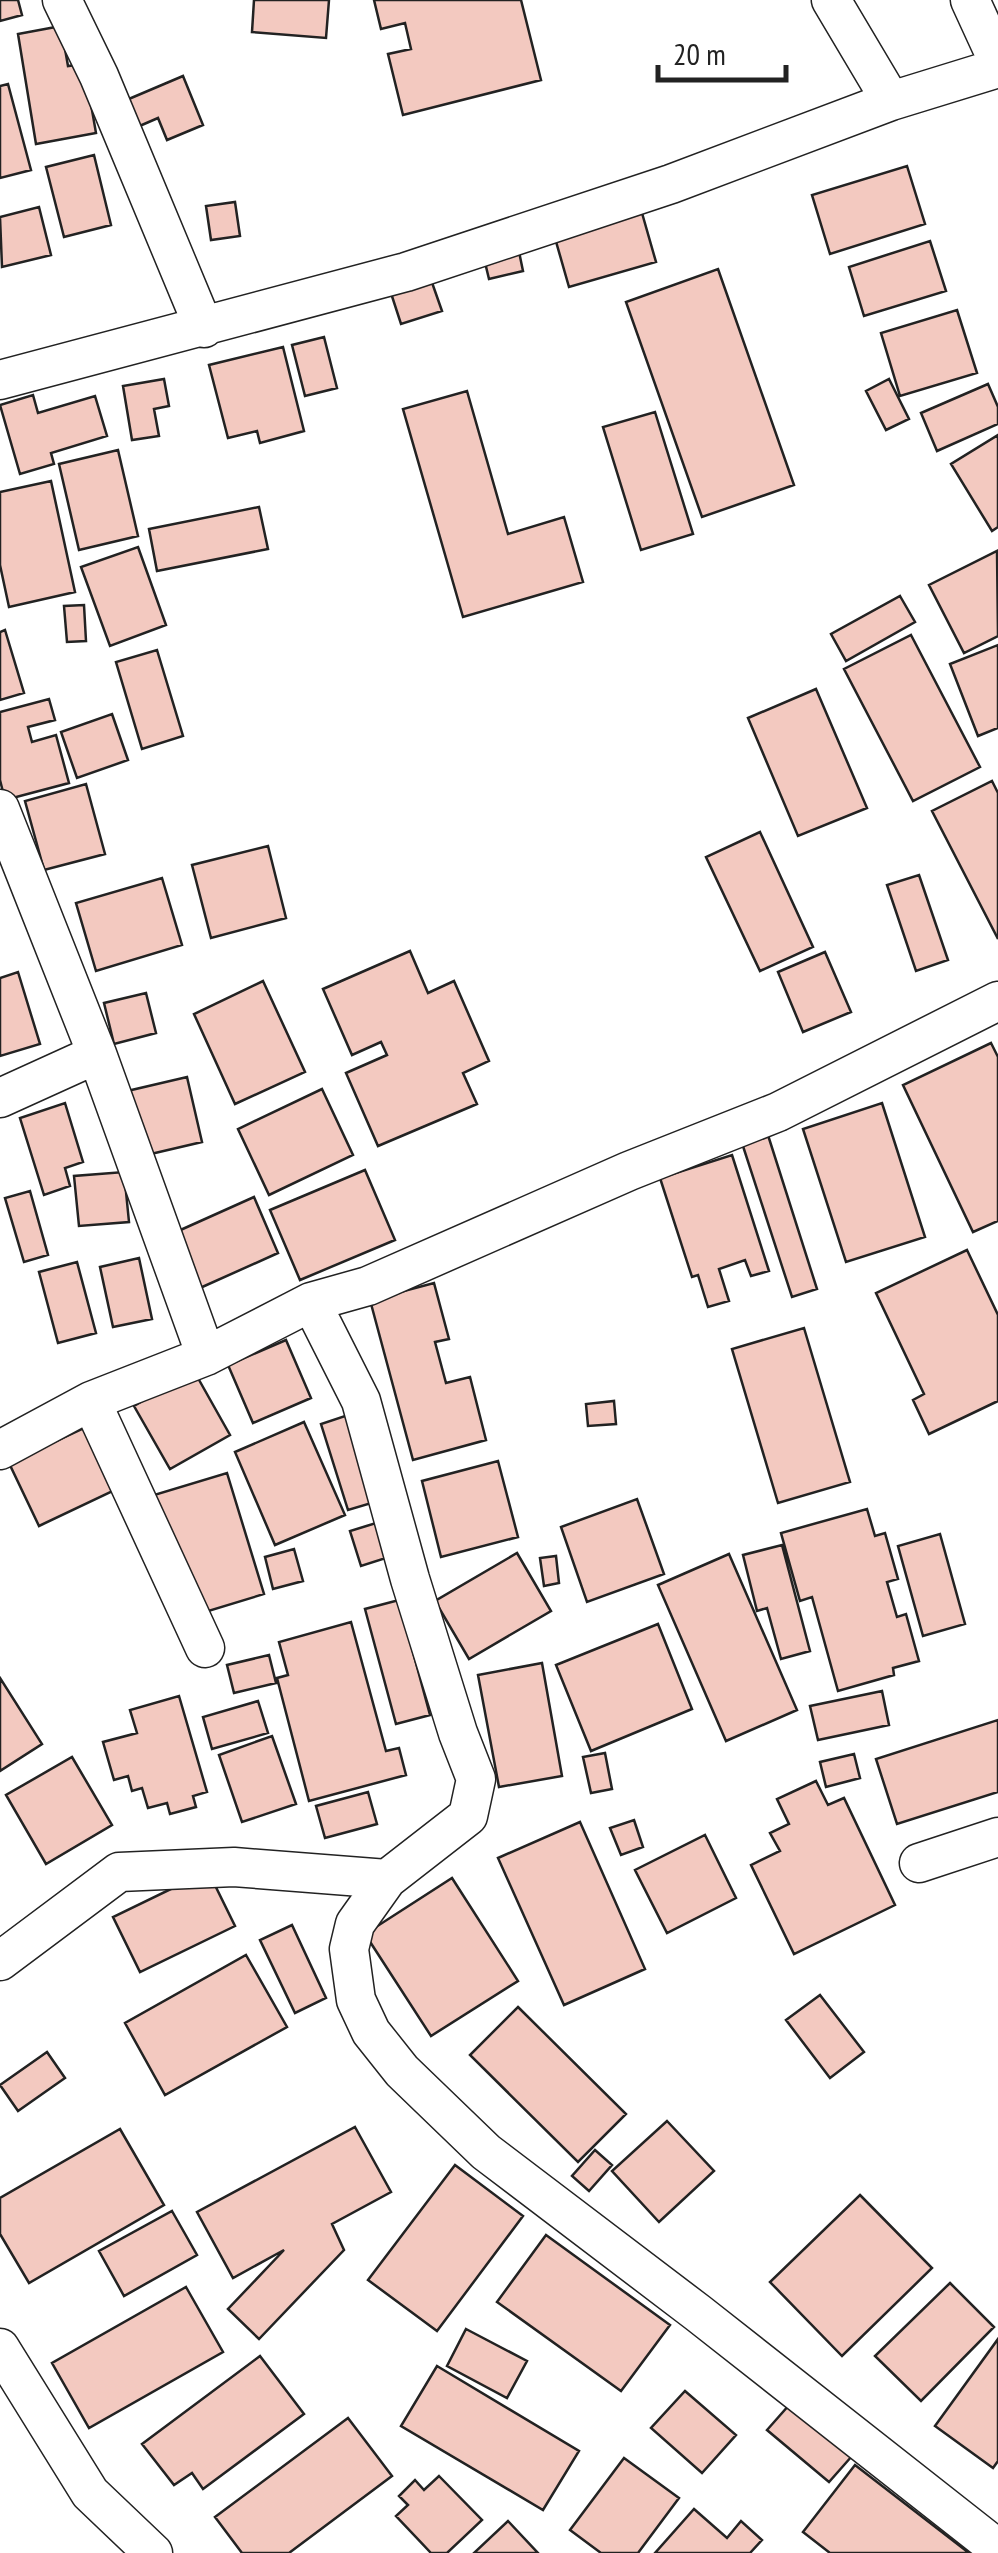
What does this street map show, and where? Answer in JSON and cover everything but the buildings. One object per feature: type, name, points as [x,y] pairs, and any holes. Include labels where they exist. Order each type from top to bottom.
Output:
[{"type":"street","points":[[62,0],[99,76],[204,328]]},
{"type":"street","points":[[831,0],[891,101]]},
{"type":"street","points":[[0,380],[204,328],[444,259],[671,184],[998,65],[970,0]]},
{"type":"street","points":[[0,808],[97,1054],[206,1356]]},
{"type":"street","points":[[0,1450],[91,1401],[206,1356],[310,1302],[368,1286],[629,1171],[778,1112],[998,1001]]},
{"type":"street","points":[[0,1098],[97,1054]]},
{"type":"street","points":[[310,1302],[361,1401],[410,1578],[458,1734],[476,1779],[468,1816],[387,1879],[355,1924],[348,1949],[356,2000],[371,2032],[402,2071],[486,2152],[698,2312],[998,2550]]},
{"type":"street","points":[[91,1401],[205,1648]]},
{"type":"street","points":[[919,1863],[998,1837]]},
{"type":"street","points":[[0,1962],[119,1872],[234,1866],[387,1879]]},
{"type":"street","points":[[0,2348],[90,2493],[153,2553]]}]
